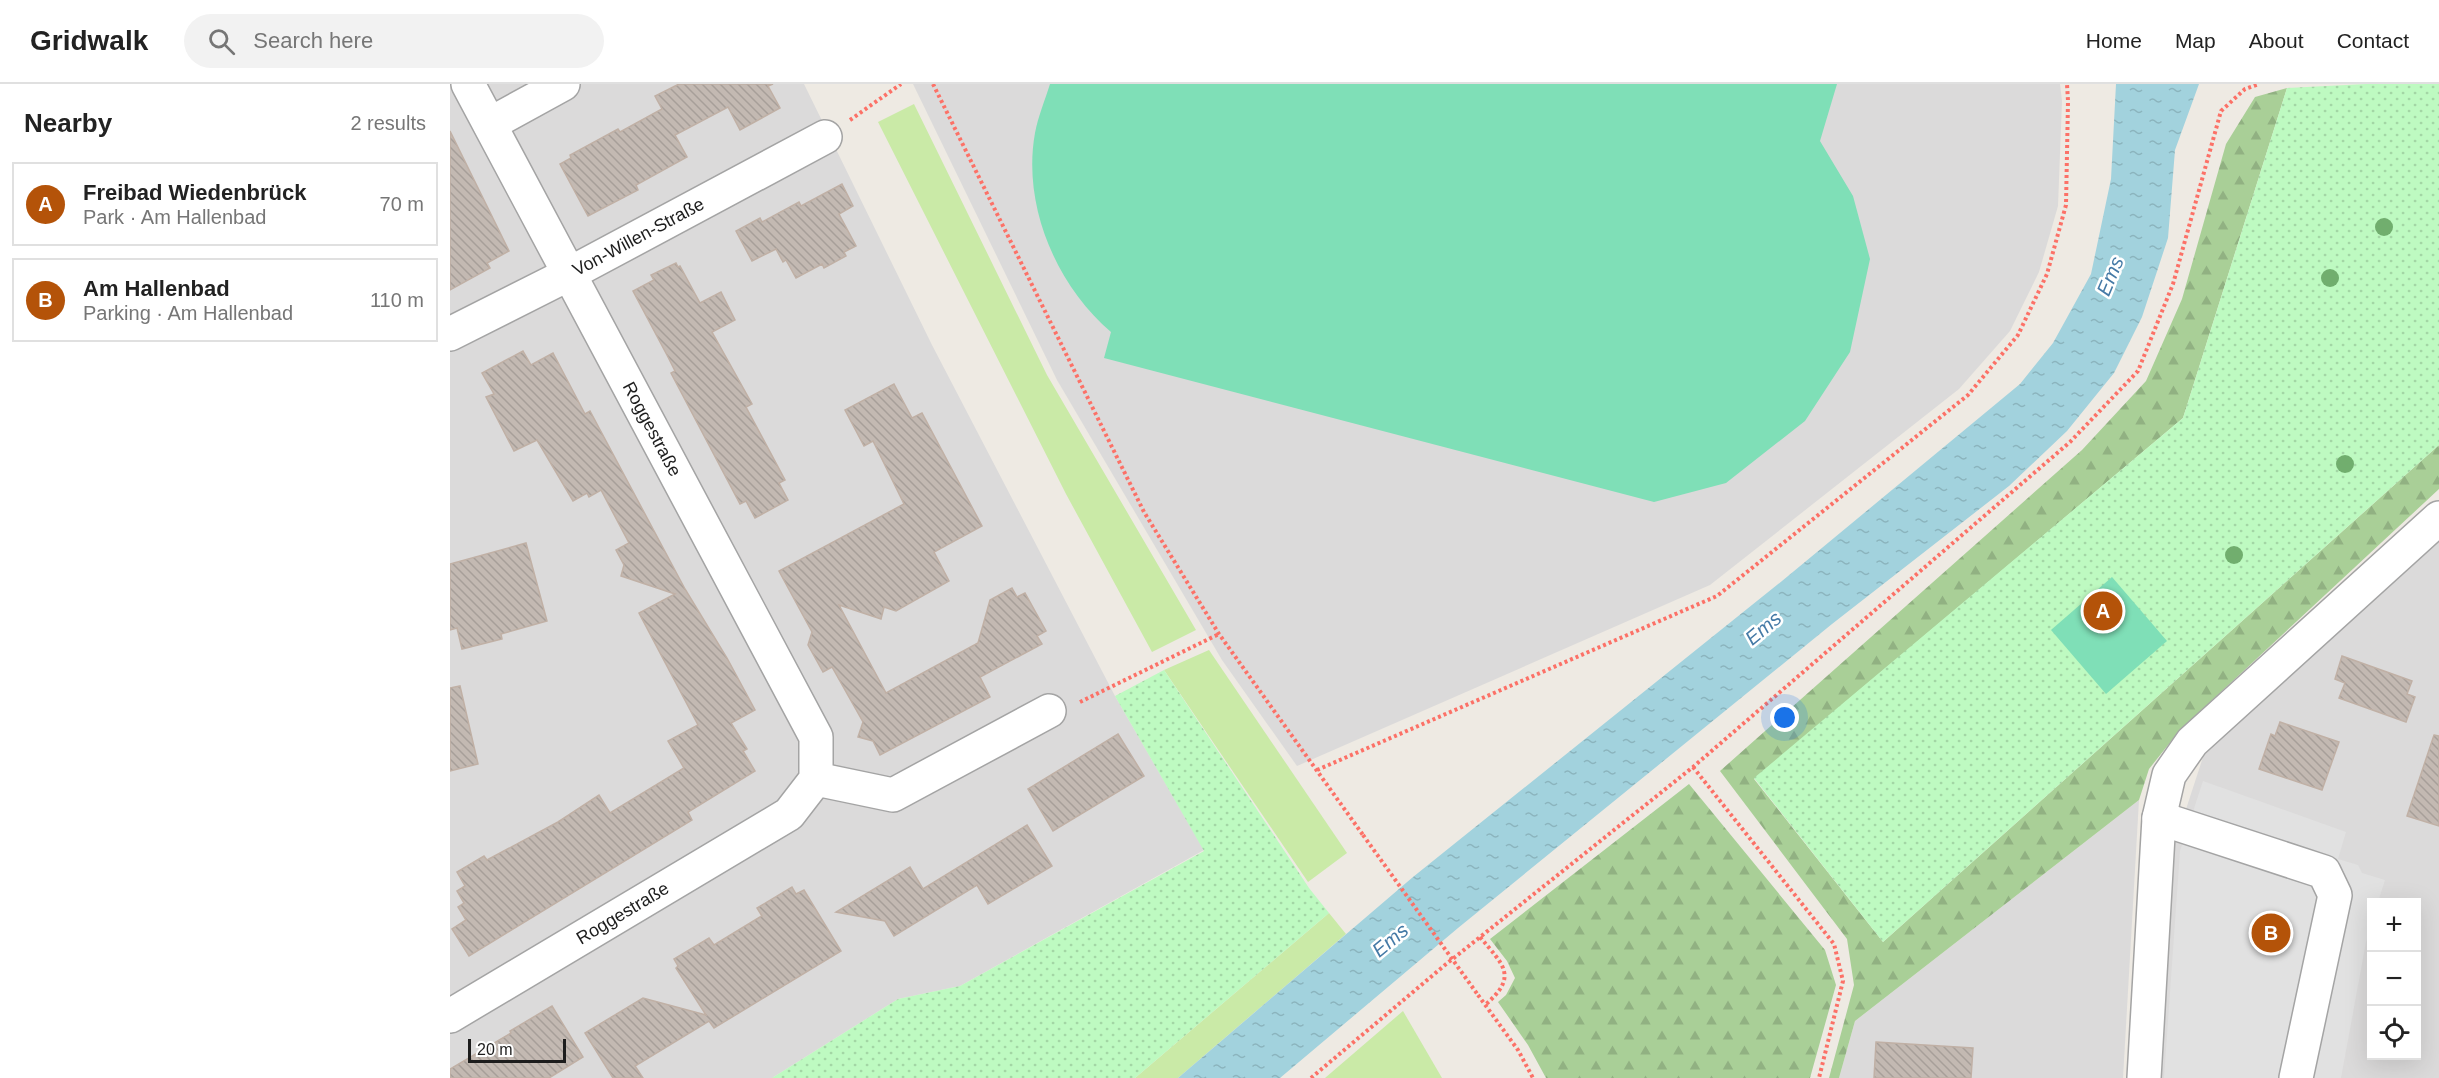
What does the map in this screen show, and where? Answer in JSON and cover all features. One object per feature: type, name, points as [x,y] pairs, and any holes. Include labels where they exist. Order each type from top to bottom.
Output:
[{"type":"street","name":"Roggestraße","points":[[450,1016],[789,814],[816,779],[816,736],[468,84]]},
{"type":"street","points":[[490,124],[563,84]]},
{"type":"street","name":"Von-Willen-Straße","points":[[450,334],[569,274],[825,137]]},
{"type":"street","points":[[2144,1078],[2159,818],[2169,775],[2192,742],[2439,518]]},
{"type":"street","points":[[816,779],[893,795],[1048,711]]},
{"type":"street","points":[[2159,818],[2324,872],[2335,895],[2296,1078]]},
{"type":"path","points":[[825,137],[901,84]]},
{"type":"path","points":[[933,84],[1143,512],[1219,634],[1518,1050],[1533,1078]]},
{"type":"path","points":[[1317,770],[1716,596],[1968,395],[2018,335],[2047,274],[2066,205],[2067,84]]},
{"type":"path","points":[[1311,1078],[1480,937],[1693,767],[2070,442],[2138,371],[2173,284],[2221,111],[2245,89],[2259,84]]},
{"type":"path","points":[[1108,687],[1219,634]]},
{"type":"path","points":[[1693,767],[1834,944],[1843,981],[1819,1078]]},
{"type":"path","points":[[1480,937],[1505,972],[1505,981],[1500,992],[1485,1005]]},
{"type":"shaded area","points":[[450,84],[804,84],[932,345],[1115,696],[1204,850],[960,986],[898,999],[772,1078],[450,1078]]},
{"type":"shaded area","points":[[913,84],[2060,84],[2062,101],[2058,206],[2039,272],[2010,331],[1959,389],[1710,585],[1297,766],[1222,660],[1057,380]]},
{"type":"shaded area","points":[[2439,540],[2439,1078],[2159,1078],[2174,846],[2205,751]]},
{"type":"shaded area","points":[[2203,781],[2346,832],[2338,859],[2358,865],[2362,873],[2385,880],[2379,898],[2367,898],[2367,938],[2341,1078],[2164,1078],[2180,851]]},
{"type":"shaded area","points":[[2139,800],[2123,1078],[1839,1078],[1855,1021]]},
{"type":"green space","points":[[1050,84],[1837,84],[1820,141],[1853,196],[1870,259],[1850,352],[1805,421],[1726,483],[1654,502],[1104,358],[1111,332],[1091,313],[1059,267],[1039,215],[1032,160],[1036,127]]},
{"type":"green space","points":[[2366,84],[2439,84],[2439,445],[1883,942],[1754,778],[2183,418],[2287,88]]},
{"type":"green space","points":[[2287,88],[2183,418],[1754,779],[1883,942],[2439,445],[2439,489],[2180,730],[2149,769],[2139,800],[1855,1021],[1839,1078],[1829,1078],[1854,985],[1847,939],[1720,771],[2082,450],[2146,381],[2182,299],[2226,144],[2255,97]]},
{"type":"green space","points":[[914,104],[1047,375],[1196,630],[1152,652],[1066,494],[878,122]]},
{"type":"green space","points":[[2112,577],[2167,641],[2106,694],[2051,630]]},
{"type":"green space","points":[[1209,650],[1347,853],[1308,882],[1164,670]]},
{"type":"green space","points":[[1164,670],[1309,888],[1329,913],[1135,1078],[772,1078],[898,999],[960,986],[1204,851],[1115,696]]},
{"type":"green space","points":[[1689,784],[1825,950],[1836,985],[1810,1078],[1546,1078],[1528,1045],[1498,1002],[1506,995],[1515,978],[1507,961],[1490,939]]},
{"type":"green space","points":[[1329,913],[1346,934],[1178,1078],[1135,1078]]},
{"type":"green space","points":[[1403,1011],[1442,1078],[1325,1078]]},
{"type":"water","name":"Ems","points":[[2116,84],[2199,84],[2175,150],[2168,238],[2142,317],[2114,373],[2067,431],[2009,486],[1832,624],[1458,928],[1280,1078],[1178,1078],[1413,877],[1782,581],[2020,384],[2053,343],[2091,274],[2111,179]]},
{"type":"building","points":[[679,84],[773,84],[768,86],[780,108],[740,130],[728,107],[675,135],[687,157],[636,185],[638,190],[588,216],[560,164],[571,158],[570,155],[618,129],[620,132],[662,109],[655,96]]},
{"type":"building","points":[[450,131],[509,251],[487,263],[490,268],[450,290]]},
{"type":"building","points":[[842,184],[853,206],[839,214],[856,246],[844,252],[846,256],[824,268],[822,264],[796,278],[786,260],[783,262],[776,249],[752,261],[736,231],[760,218],[762,222],[799,202],[801,206]]},
{"type":"building","points":[[676,263],[678,267],[680,266],[700,303],[721,292],[735,320],[712,332],[752,404],[746,407],[785,480],[779,483],[788,500],[755,518],[746,501],[740,504],[671,373],[675,371],[633,291],[654,280],[651,275]]},
{"type":"building","points":[[523,351],[531,365],[553,353],[585,414],[590,411],[685,589],[727,658],[755,710],[731,723],[747,749],[743,751],[755,771],[688,812],[692,820],[469,956],[452,929],[466,920],[458,907],[464,903],[457,891],[465,886],[457,872],[484,856],[487,860],[558,822],[599,795],[610,813],[684,768],[668,741],[698,725],[639,613],[675,594],[621,576],[624,565],[616,550],[629,543],[601,490],[589,497],[587,493],[573,501],[537,440],[514,451],[486,397],[494,394],[482,373]]},
{"type":"building","points":[[894,384],[912,418],[922,413],[982,526],[934,552],[949,581],[896,611],[884,607],[881,619],[839,605],[886,693],[978,643],[990,600],[1012,588],[1017,597],[1025,593],[1046,631],[1037,636],[1042,644],[980,677],[990,697],[880,755],[873,741],[858,737],[863,722],[832,667],[823,672],[808,645],[812,632],[779,571],[904,504],[873,441],[864,446],[845,410]]},
{"type":"building","points":[[526,543],[547,621],[501,634],[502,639],[462,649],[457,628],[450,630],[450,564]]},
{"type":"building","points":[[2342,656],[2412,681],[2407,694],[2415,697],[2406,722],[2339,698],[2345,683],[2335,679]]},
{"type":"building","points":[[460,686],[478,764],[450,771],[450,688]]},
{"type":"building","points":[[2280,722],[2339,742],[2322,790],[2259,769],[2271,734],[2275,736]]},
{"type":"building","points":[[1118,734],[1144,776],[1053,831],[1028,789]]},
{"type":"building","points":[[2434,735],[2439,736],[2439,826],[2407,816]]},
{"type":"building","points":[[1027,825],[1052,866],[988,904],[977,885],[894,936],[885,921],[836,912],[910,867],[923,889]]},
{"type":"building","points":[[792,887],[796,894],[804,890],[841,951],[714,1028],[709,1021],[635,1066],[643,1078],[613,1078],[585,1033],[643,998],[706,1015],[676,968],[678,966],[674,959],[709,938],[714,945],[762,916],[757,908]]},
{"type":"building","points":[[552,1006],[583,1057],[549,1078],[450,1078],[450,1069]]},
{"type":"building","points":[[1876,1042],[1973,1048],[1971,1078],[1874,1078]]},
{"type":"place","name":"Freibad Wiedenbrück","points":[[2103,611]]},
{"type":"place","name":"Am Hallenbad","points":[[2271,933]]}]
